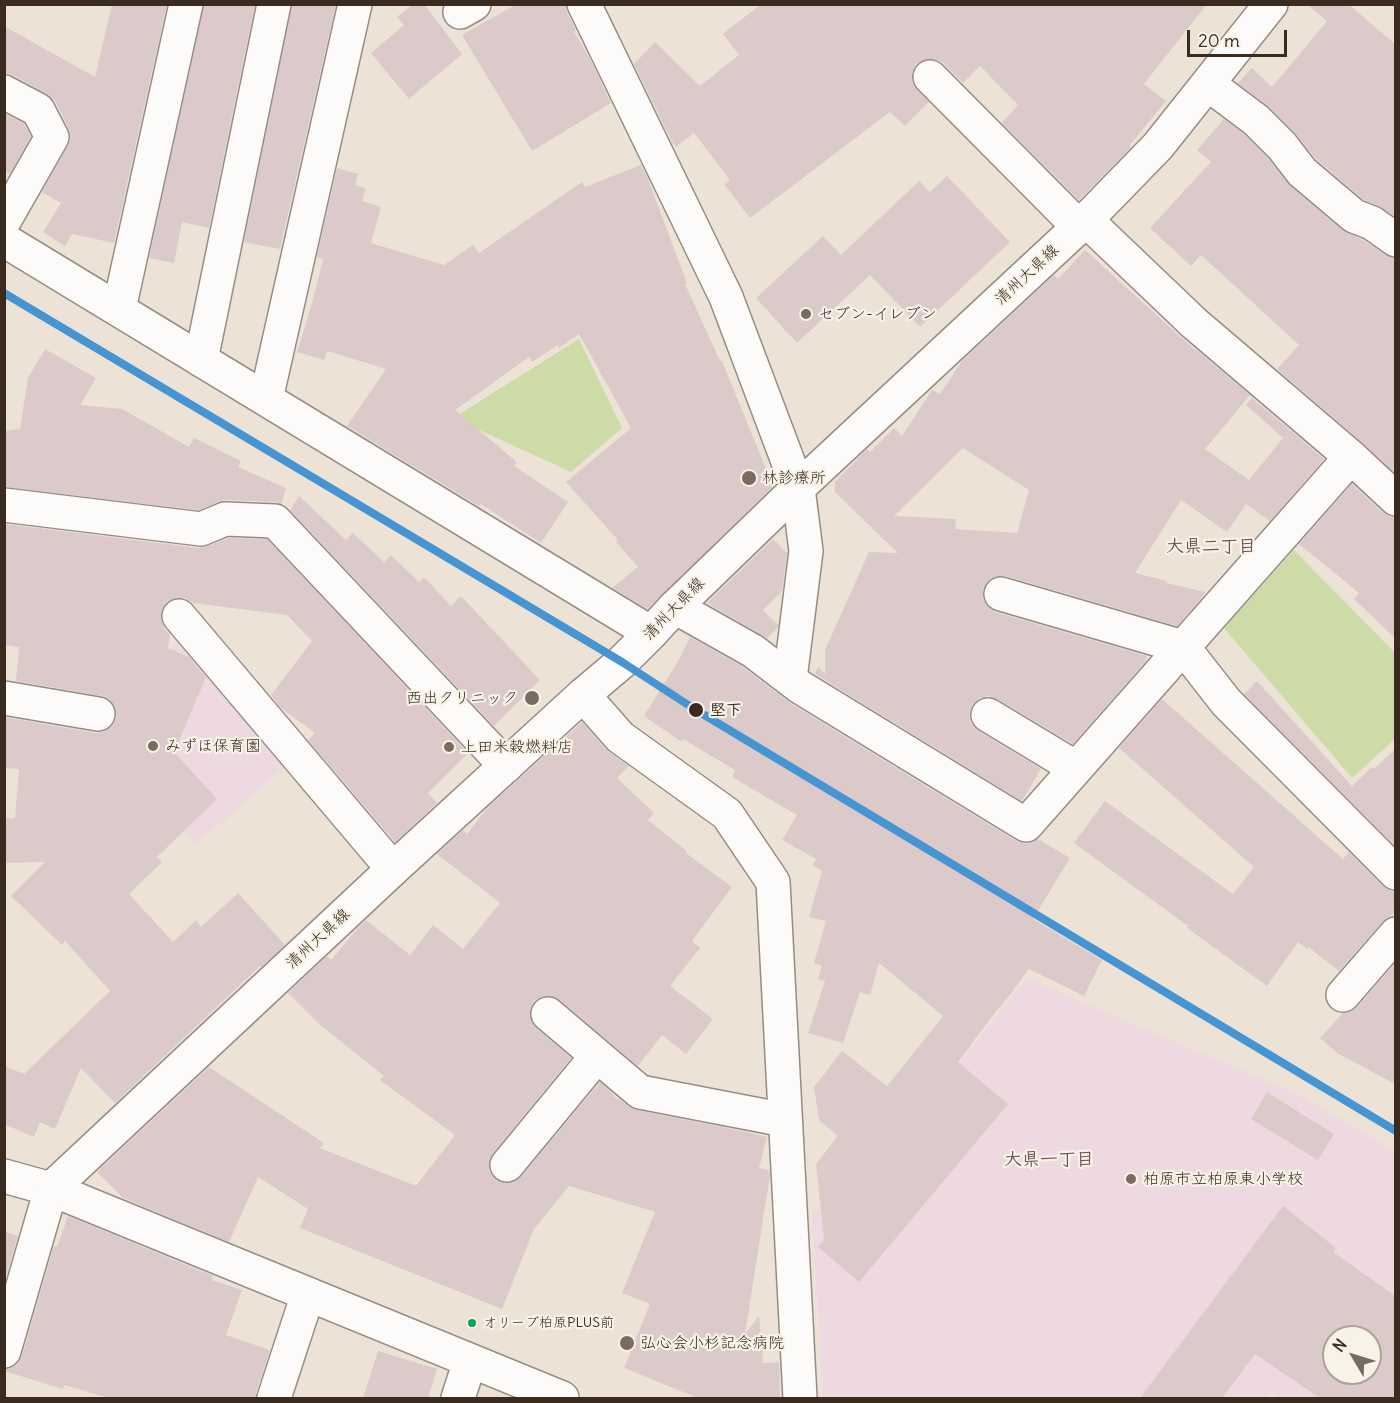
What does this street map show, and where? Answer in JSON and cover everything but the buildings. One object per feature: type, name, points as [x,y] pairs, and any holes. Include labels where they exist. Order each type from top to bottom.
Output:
[{"type":"street","points":[[119,309],[186,4]]},
{"type":"street","points":[[201,360],[273,4]]},
{"type":"street","points":[[266,399],[355,4]]},
{"type":"street","points":[[584,4],[726,297],[798,488],[806,551],[790,679]]},
{"type":"street","name":"清州大県線","points":[[51,1189],[393,869],[622,662],[675,607],[798,488],[1082,224],[1158,146],[1271,4]]},
{"type":"street","points":[[930,77],[1082,224],[1351,457],[1395,499]]},
{"type":"street","points":[[1208,84],[1256,120],[1282,146],[1302,172],[1354,216],[1372,223],[1395,240]]},
{"type":"street","points":[[4,92],[38,110],[52,137],[4,221]]},
{"type":"street","points":[[4,240],[651,633]]},
{"type":"street","points":[[675,607],[753,651],[800,687],[1026,825],[1351,457]]},
{"type":"street","points":[[4,505],[201,529],[225,519],[274,521],[506,766]]},
{"type":"street","points":[[1001,594],[1183,647],[1226,702],[1395,873]]},
{"type":"street","points":[[179,616],[393,869]]},
{"type":"street","points":[[583,695],[620,737],[727,814],[772,882],[800,1398]]},
{"type":"street","points":[[4,698],[98,714]]},
{"type":"street","points":[[988,715],[1076,768]]},
{"type":"street","points":[[1343,995],[1395,933]]},
{"type":"street","points":[[548,1014],[640,1092],[785,1120]]},
{"type":"street","points":[[507,1165],[597,1056]]},
{"type":"street","points":[[4,1176],[51,1189],[562,1398]]},
{"type":"street","points":[[4,1351],[51,1189]]},
{"type":"street","points":[[274,1398],[308,1294]]},
{"type":"street","points":[[458,1398],[470,1361]]},
{"type":"shaded area","points":[[181,631],[293,760],[196,845],[119,756]]},
{"type":"shaded area","name":"柏原市立柏原東小学校","points":[[1027,978],[1298,1094],[1395,1151],[1395,1398],[1278,1398],[1271,1390],[1265,1398],[823,1398],[812,1210],[843,1208]]},
{"type":"green space","points":[[579,339],[622,428],[571,472],[453,418]]},
{"type":"green space","points":[[1294,550],[1395,653],[1395,739],[1352,778],[1224,628]]},
{"type":"transit line","points":[[4,293],[622,662],[696,710],[1396,1131]]},
{"type":"place","name":"セブン-イレブン","points":[[806,314]]},
{"type":"place","name":"林診療所","points":[[749,478]]},
{"type":"place","name":"西出クリニック","points":[[532,698]]},
{"type":"place","name":"堅下","points":[[696,710]]},
{"type":"place","name":"みずほ保育園","points":[[153,746]]},
{"type":"place","name":"上田米穀燃料店","points":[[449,747]]},
{"type":"place","name":"柏原市立柏原東小学校","points":[[1131,1179]]},
{"type":"place","name":"オリーブ柏原PLUS前","points":[[472,1323]]},
{"type":"place","name":"弘心会小杉記念病院","points":[[627,1343]]},
{"type":"district","name":"大県二丁目","points":[[1211,547]]},
{"type":"district","name":"大県一丁目","points":[[1049,1160]]}]
